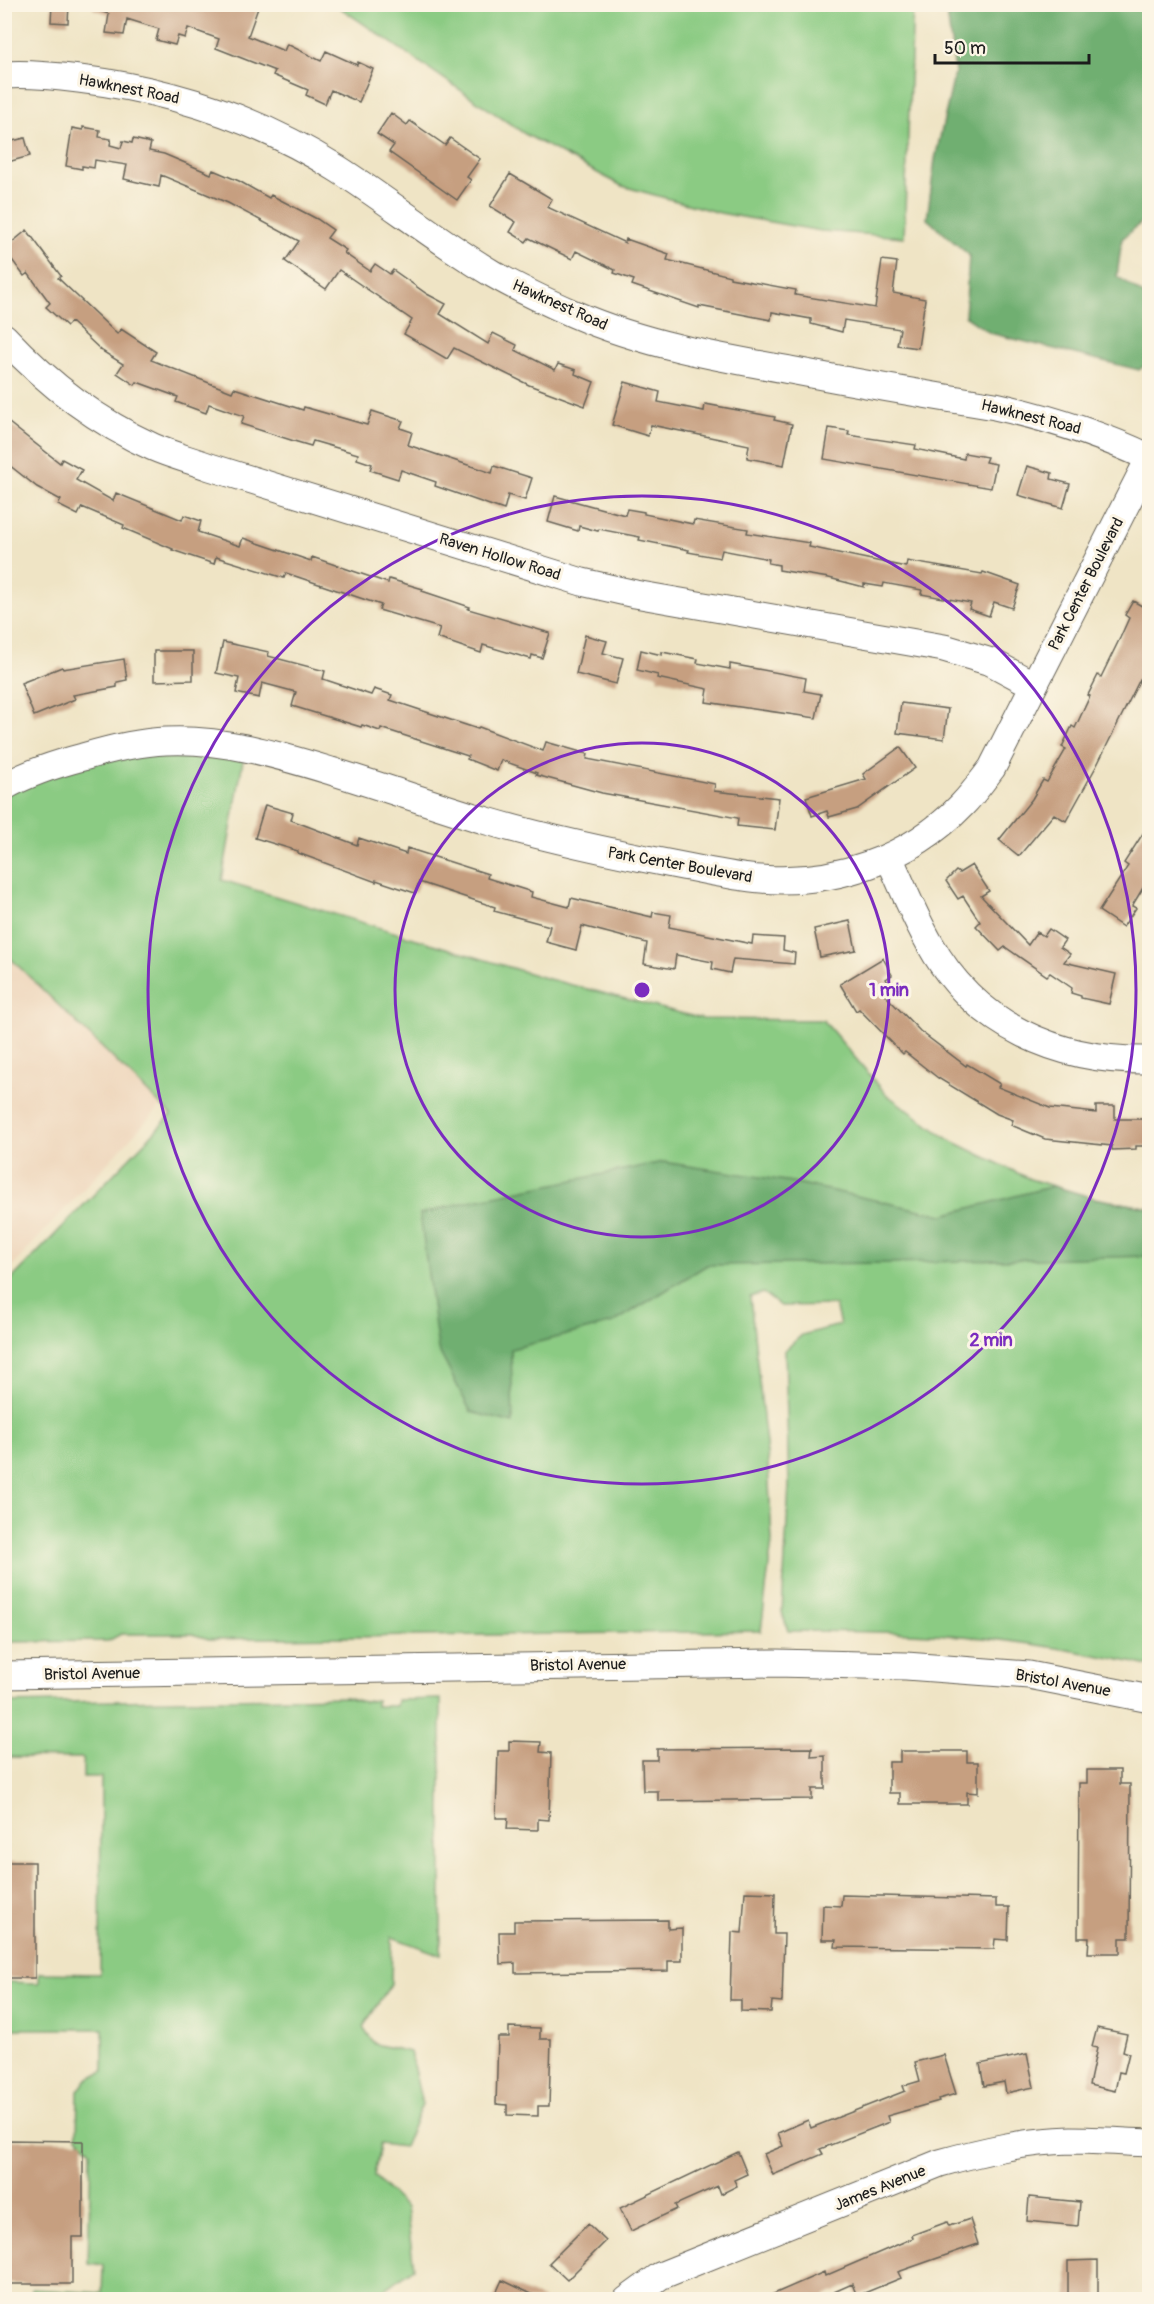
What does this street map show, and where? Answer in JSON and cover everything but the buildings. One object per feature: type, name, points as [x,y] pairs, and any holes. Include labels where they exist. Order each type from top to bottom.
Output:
[{"type":"street","name":"Hawknest Road","points":[[4,75],[54,76],[112,83],[215,108],[293,142],[338,169],[492,273],[567,311],[621,332],[719,358],[1036,415],[1071,425],[1149,457]]},
{"type":"street","name":"Raven Hollow Road","points":[[4,337],[32,367],[106,423],[153,447],[210,467],[582,582],[635,594],[944,648],[991,662],[1034,685]]},
{"type":"street","name":"Park Center Boulevard","points":[[8,777],[111,749],[148,742],[187,741],[226,745],[278,755],[547,838],[602,851],[760,879],[828,877],[862,868],[889,857],[930,834],[963,805],[992,768],[1149,457]]},
{"type":"street","points":[[889,857],[930,945],[954,980],[987,1011],[1026,1036],[1066,1051],[1087,1057],[1123,1061],[1149,1060]]},
{"type":"street","name":"Bristol Avenue","points":[[4,1675],[799,1663],[906,1666],[1029,1675],[1149,1699]]},
{"type":"street","name":"James Avenue","points":[[627,2300],[660,2276],[940,2163],[983,2151],[1026,2144],[1071,2140],[1149,2143]]},
{"type":"shaded area","points":[[4,928],[174,1091],[5,1274],[4,1274]]},
{"type":"green space","points":[[336,5],[913,5],[904,237],[821,231],[720,213],[622,186],[525,134]]},
{"type":"green space","points":[[946,5],[1149,5],[1149,216],[1122,239],[1117,276],[1149,299],[1149,362],[1139,370],[990,333],[965,316],[969,255],[927,219],[935,159],[955,72]]},
{"type":"green space","points":[[245,749],[222,880],[545,978],[703,1019],[823,1020],[886,1094],[948,1139],[1030,1179],[1094,1198],[1149,1208],[1149,1666],[1027,1643],[954,1635],[788,1631],[782,1612],[789,1485],[785,1350],[802,1335],[840,1325],[835,1305],[780,1306],[763,1293],[750,1297],[768,1463],[772,1541],[761,1631],[209,1639],[192,1634],[121,1634],[108,1641],[5,1642],[4,1287],[171,1115],[5,953],[5,787],[81,758]]},
{"type":"green space","points":[[663,1162],[792,1182],[943,1215],[1053,1186],[1094,1198],[1149,1208],[1149,1256],[707,1265],[613,1323],[511,1349],[513,1423],[471,1412],[438,1349],[420,1214],[470,1201]]},
{"type":"green space","points":[[346,1697],[364,1702],[376,1700],[376,1706],[396,1706],[397,1700],[441,1699],[441,1955],[392,1937],[391,1984],[363,2027],[375,2044],[410,2052],[422,2104],[404,2147],[380,2144],[374,2176],[406,2208],[414,2268],[372,2299],[31,2300],[32,2289],[102,2293],[103,2265],[88,2263],[91,2151],[77,2137],[78,2091],[86,2080],[103,2071],[103,2029],[4,2029],[5,1982],[39,1983],[39,1973],[100,1974],[101,1777],[83,1777],[83,1758],[5,1757],[4,1703]]}]
